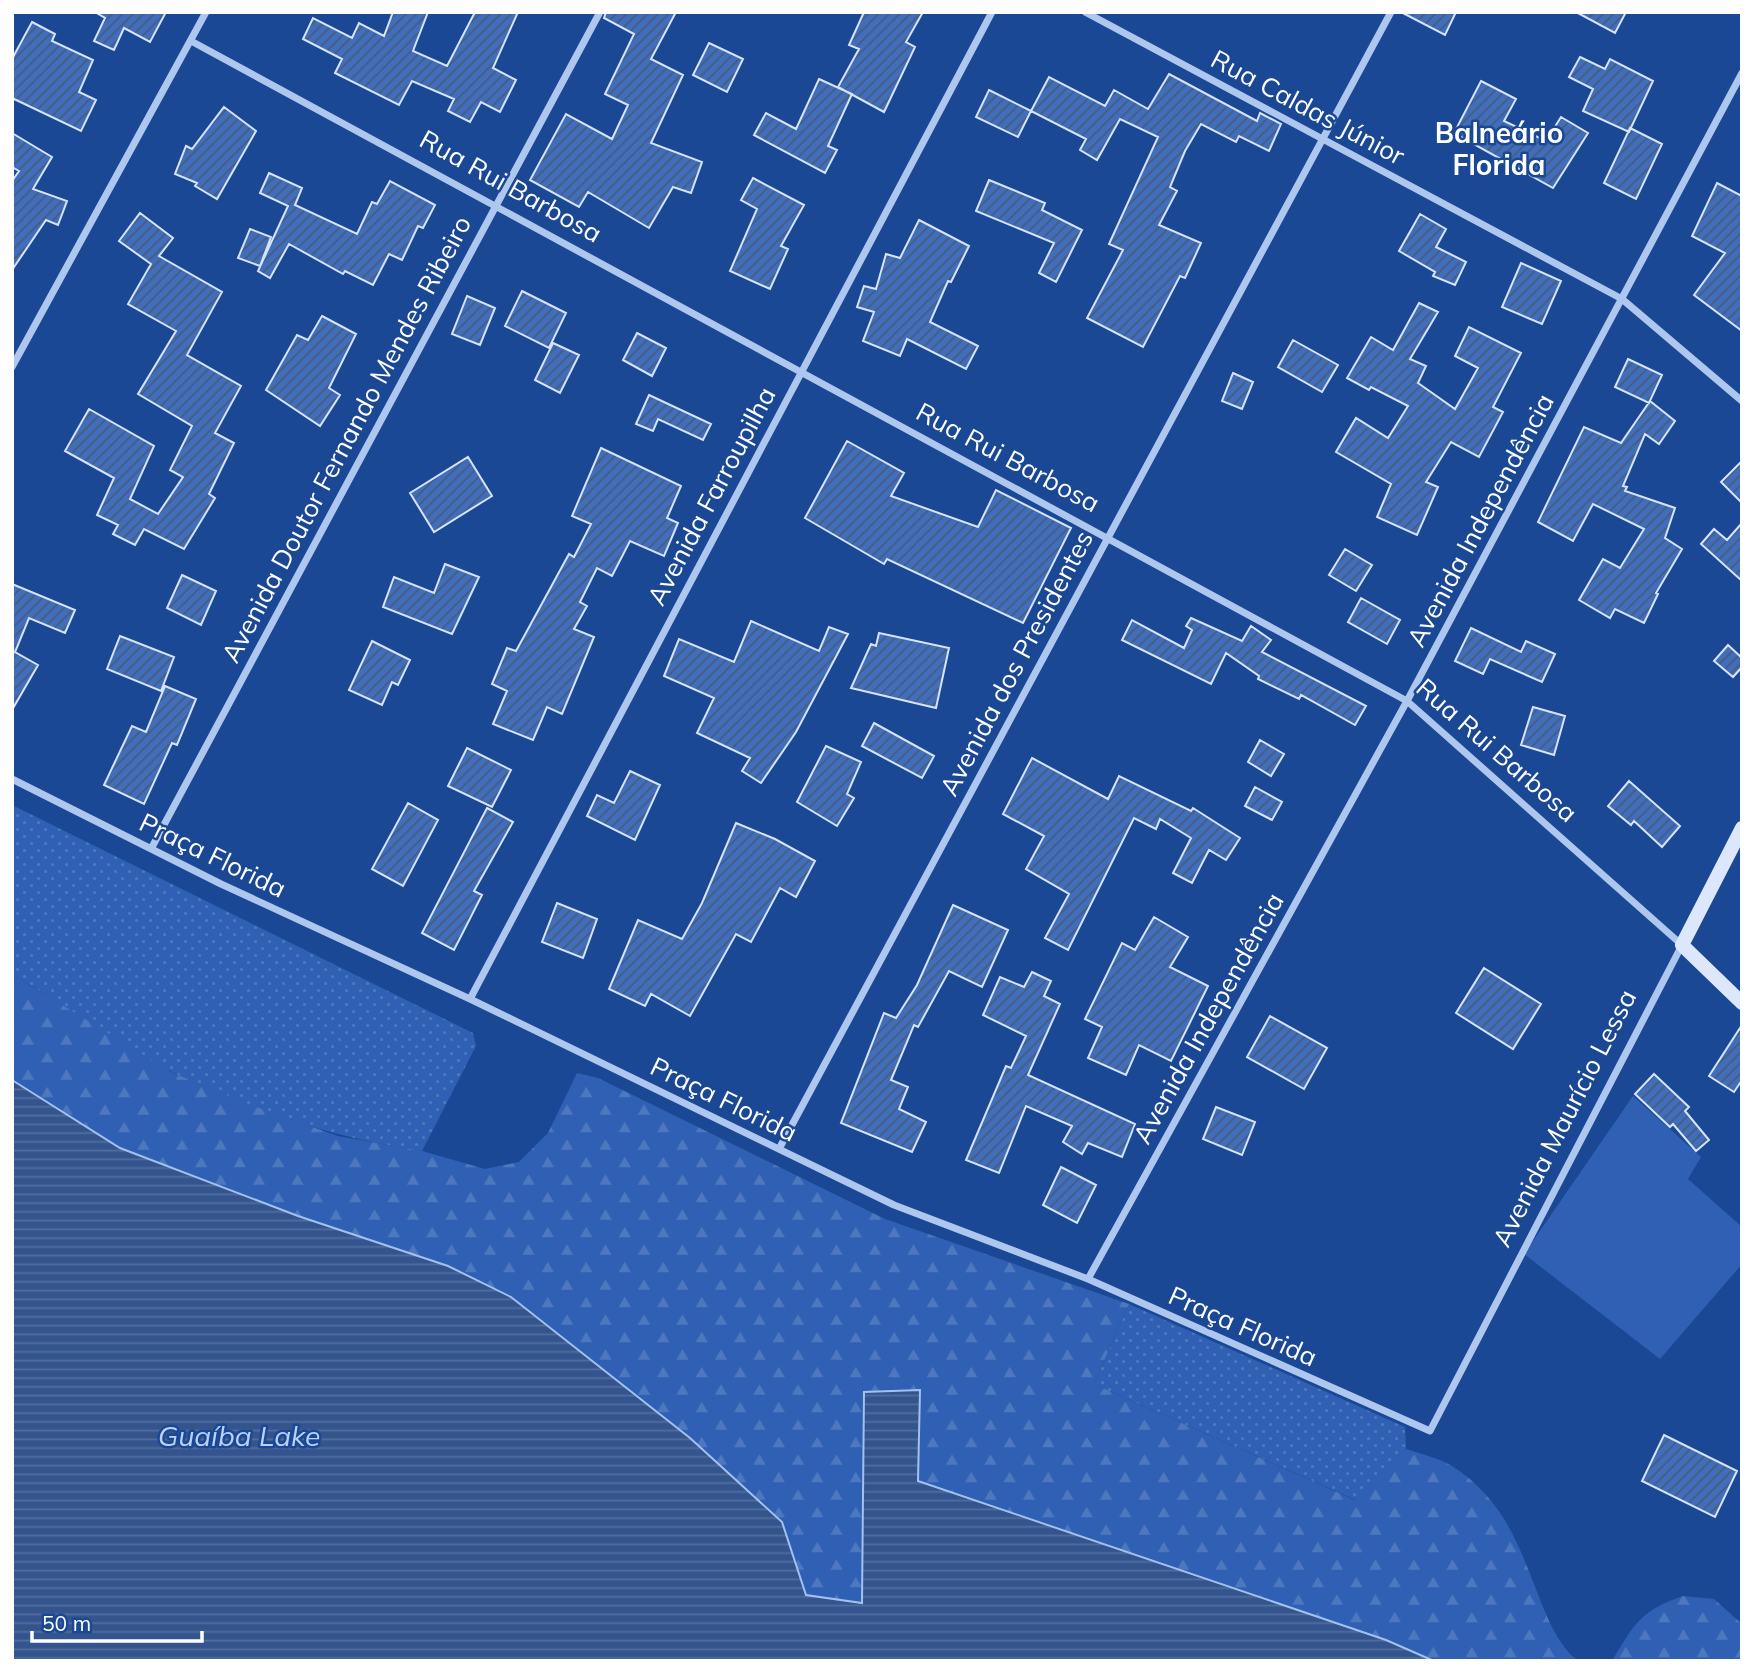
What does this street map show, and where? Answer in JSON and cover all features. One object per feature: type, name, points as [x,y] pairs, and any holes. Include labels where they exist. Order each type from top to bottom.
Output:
[{"type":"street","points":[[12,367],[206,12]]},
{"type":"street","name":"Avenida Doutor Fernando Mendes Ribeiro","points":[[150,849],[600,12]]},
{"type":"street","name":"Avenida Farroupilha","points":[[470,999],[992,12]]},
{"type":"street","name":"Rua Caldas Júnior","points":[[1085,12],[1622,299],[1742,401]]},
{"type":"street","name":"Avenida dos Presidentes","points":[[779,1149],[1391,12]]},
{"type":"street","name":"Rua Rui Barbosa","points":[[191,41],[1407,701],[1682,945],[1742,1003]]},
{"type":"street","name":"Avenida Independência","points":[[1088,1279],[1407,701],[1742,73]]},
{"type":"street","name":"Praça Florida","points":[[12,779],[150,849],[470,999],[894,1205],[1088,1279],[1430,1431]]},
{"type":"street","name":"Avenida Maurício Lessa","points":[[1430,1431],[1742,828]]},
{"type":"green space","points":[[12,805],[473,1033],[476,1046],[422,1151],[325,1131],[232,1099],[131,1050],[12,974]]},
{"type":"green space","points":[[12,974],[171,1072],[248,1104],[338,1136],[422,1151],[485,1169],[519,1162],[548,1133],[577,1073],[598,1078],[885,1219],[1129,1304],[1094,1384],[1355,1500],[1406,1449],[1452,1466],[1484,1493],[1507,1524],[1550,1623],[1565,1648],[1578,1661],[1434,1661],[1386,1640],[918,1481],[920,1391],[864,1392],[862,1603],[806,1595],[782,1522],[448,1266],[298,1216],[120,1148],[12,1080]]},
{"type":"green space","points":[[1633,1096],[1701,1157],[1688,1179],[1742,1227],[1742,1264],[1660,1359],[1524,1254]]},
{"type":"green space","points":[[1129,1304],[1405,1427],[1406,1449],[1356,1500],[1094,1384]]},
{"type":"green space","points":[[1683,1596],[1714,1599],[1742,1624],[1742,1661],[1612,1661],[1640,1620],[1657,1607]]},
{"type":"water","name":"Guaíba Lake","points":[[12,1080],[120,1148],[298,1216],[448,1266],[511,1297],[690,1438],[782,1522],[806,1595],[862,1603],[864,1392],[920,1390],[918,1481],[1386,1640],[1434,1661],[12,1661]]},
{"type":"building","points":[[95,12],[166,12],[150,42],[124,28],[114,50],[94,41],[105,18]]},
{"type":"building","points":[[393,12],[428,12],[413,51],[447,66],[475,12],[518,12],[493,68],[516,80],[500,112],[481,102],[470,122],[448,111],[454,99],[412,81],[399,105],[335,73],[342,59],[303,39],[313,18],[352,38],[359,23],[384,36]]},
{"type":"building","points":[[606,12],[676,12],[651,59],[683,75],[651,143],[702,162],[691,193],[673,187],[649,228],[588,192],[579,207],[530,180],[566,114],[612,139],[628,105],[605,94],[634,34],[604,18]]},
{"type":"building","points":[[864,12],[923,12],[906,42],[915,47],[884,112],[838,87],[859,49],[849,45]]},
{"type":"building","points":[[1401,12],[1456,12],[1445,35]]},
{"type":"building","points":[[1576,12],[1626,12],[1615,33]]},
{"type":"building","points":[[32,22],[55,34],[52,41],[93,60],[79,92],[96,100],[81,131],[12,98],[12,59]]},
{"type":"building","points":[[709,43],[743,59],[727,92],[693,75]]},
{"type":"building","points":[[1580,57],[1605,69],[1610,59],[1653,81],[1629,132],[1583,111],[1593,89],[1569,77]]},
{"type":"building","points":[[1169,74],[1257,121],[1260,113],[1281,124],[1269,151],[1239,136],[1236,142],[1201,124],[1185,151],[1170,187],[1177,191],[1159,225],[1201,243],[1185,278],[1180,276],[1143,347],[1087,318],[1123,250],[1109,244],[1158,137],[1120,119],[1097,160],[1080,150],[1086,139],[1031,111],[1049,77],[1105,106],[1114,90],[1148,109]]},
{"type":"building","points":[[819,79],[852,94],[828,146],[837,150],[825,173],[754,135],[766,113],[796,129]]},
{"type":"building","points":[[1481,81],[1516,99],[1504,121],[1546,141],[1561,117],[1588,133],[1553,188],[1454,133]]},
{"type":"building","points":[[989,90],[1031,111],[1018,137],[976,117]]},
{"type":"building","points":[[224,107],[256,131],[217,199],[195,186],[197,183],[175,174],[186,146],[192,149]]},
{"type":"building","points":[[1630,128],[1662,144],[1636,199],[1604,183]]},
{"type":"building","points":[[12,133],[52,157],[33,189],[67,201],[58,225],[46,220],[12,270],[12,181],[19,171],[12,167]]},
{"type":"building","points":[[269,173],[302,188],[295,205],[357,234],[372,202],[377,204],[390,181],[435,205],[423,228],[418,226],[402,260],[389,254],[373,285],[345,271],[343,274],[289,244],[270,278],[258,271],[288,206],[260,193]]},
{"type":"building","points":[[753,178],[804,205],[781,246],[788,249],[770,289],[730,271],[757,209],[741,200]]},
{"type":"building","points":[[989,180],[1045,203],[1042,210],[1082,230],[1056,282],[1039,273],[1054,243],[976,211]]},
{"type":"building","points":[[1717,183],[1742,196],[1742,331],[1694,295],[1725,253],[1692,236]]},
{"type":"building","points":[[140,213],[173,238],[159,256],[222,292],[187,355],[241,386],[215,433],[234,443],[209,494],[215,498],[184,549],[144,529],[135,545],[113,534],[118,525],[97,515],[114,478],[65,451],[89,409],[154,446],[130,499],[158,514],[183,477],[170,470],[192,426],[138,394],[176,331],[128,304],[151,264],[119,241]]},
{"type":"building","points":[[1420,214],[1446,229],[1436,247],[1466,262],[1455,285],[1433,276],[1435,272],[1399,251]]},
{"type":"building","points":[[919,220],[969,246],[951,282],[948,281],[930,322],[978,346],[966,369],[907,339],[900,356],[863,341],[874,312],[857,307],[864,286],[876,289],[886,254],[900,258]]},
{"type":"building","points":[[250,229],[271,237],[260,266],[238,258]]},
{"type":"building","points":[[1521,263],[1561,281],[1542,324],[1502,307]]},
{"type":"building","points":[[522,291],[566,313],[549,348],[505,326]]},
{"type":"building","points":[[467,296],[495,308],[480,345],[452,334]]},
{"type":"building","points":[[1419,303],[1438,312],[1410,359],[1426,366],[1418,383],[1455,409],[1478,368],[1455,356],[1469,327],[1521,353],[1493,407],[1503,412],[1479,457],[1451,442],[1426,482],[1438,487],[1417,535],[1377,517],[1391,484],[1336,452],[1356,418],[1388,438],[1408,406],[1347,378],[1371,337],[1393,350]]},
{"type":"building","points":[[322,316],[356,334],[329,388],[340,395],[320,426],[266,390],[297,335],[308,340]]},
{"type":"building","points":[[637,333],[666,348],[652,376],[623,360]]},
{"type":"building","points":[[1293,340],[1338,365],[1322,392],[1278,367]]},
{"type":"building","points":[[553,343],[579,355],[560,393],[535,380]]},
{"type":"building","points":[[1628,359],[1662,375],[1649,403],[1615,387]]},
{"type":"building","points":[[1233,373],[1253,382],[1242,409],[1222,401]]},
{"type":"building","points":[[649,395],[711,424],[703,440],[658,419],[653,431],[636,424]]},
{"type":"building","points":[[1650,401],[1675,421],[1659,444],[1645,434],[1623,486],[1627,487],[1625,491],[1675,508],[1665,538],[1682,549],[1656,593],[1658,594],[1644,623],[1615,609],[1610,618],[1579,600],[1603,559],[1620,568],[1644,529],[1593,504],[1573,541],[1538,522],[1584,427],[1621,443]]},
{"type":"building","points":[[847,441],[904,473],[891,496],[978,527],[996,490],[1071,528],[1023,623],[887,559],[884,564],[805,518]]},
{"type":"building","points":[[601,448],[681,486],[667,518],[678,523],[664,556],[630,541],[612,576],[597,568],[580,602],[587,606],[574,629],[594,637],[562,714],[547,707],[533,740],[493,724],[507,691],[492,684],[507,648],[516,651],[569,554],[574,557],[591,524],[572,516]]},
{"type":"building","points":[[468,457],[492,496],[434,532],[410,493]]},
{"type":"building","points":[[1742,461],[1742,503],[1721,482]]},
{"type":"building","points":[[1742,523],[1742,581],[1701,544],[1714,529],[1727,540]]},
{"type":"building","points":[[1345,549],[1372,565],[1356,591],[1329,575]]},
{"type":"building","points":[[445,564],[479,577],[452,634],[383,607],[394,577],[434,593]]},
{"type":"building","points":[[182,575],[216,591],[201,625],[167,608]]},
{"type":"building","points":[[12,584],[75,610],[65,633],[29,618],[15,652],[38,665],[12,710]]},
{"type":"building","points":[[1361,598],[1400,620],[1387,644],[1348,622]]},
{"type":"building","points":[[1191,618],[1242,641],[1251,626],[1271,640],[1262,652],[1366,706],[1355,725],[1301,695],[1299,699],[1258,679],[1259,676],[1226,653],[1211,684],[1122,640],[1132,620],[1184,648],[1192,630],[1186,626]]},
{"type":"building","points":[[751,621],[819,651],[829,627],[848,634],[796,732],[761,783],[742,771],[750,758],[697,733],[714,698],[664,676],[679,639],[734,662]]},
{"type":"building","points":[[1471,628],[1521,652],[1526,641],[1555,654],[1542,682],[1490,659],[1483,674],[1455,661]]},
{"type":"building","points":[[879,633],[949,648],[936,708],[851,688],[871,644],[876,646]]},
{"type":"building","points":[[120,636],[174,657],[161,691],[107,669]]},
{"type":"building","points":[[372,641],[410,660],[398,685],[392,682],[382,705],[349,690]]},
{"type":"building","points":[[1728,645],[1742,658],[1742,667],[1733,677],[1714,661]]},
{"type":"building","points":[[165,686],[196,699],[177,745],[172,743],[144,804],[104,785],[132,726],[146,732]]},
{"type":"building","points":[[1533,707],[1565,716],[1554,755],[1521,745]]},
{"type":"building","points":[[874,723],[934,756],[922,778],[862,746]]},
{"type":"building","points":[[1260,740],[1284,754],[1271,776],[1248,762]]},
{"type":"building","points":[[826,746],[861,762],[847,794],[854,798],[837,826],[797,802]]},
{"type":"building","points":[[467,748],[511,770],[492,807],[448,786]]},
{"type":"building","points":[[1032,758],[1108,799],[1119,776],[1191,811],[1193,808],[1240,838],[1226,860],[1209,850],[1192,883],[1173,873],[1191,838],[1160,819],[1156,829],[1134,818],[1068,950],[1045,938],[1069,894],[1026,869],[1044,836],[1003,814]]},
{"type":"building","points":[[630,771],[660,785],[635,840],[587,816],[597,795],[614,803]]},
{"type":"building","points":[[1629,781],[1680,826],[1662,847],[1634,821],[1631,825],[1608,806]]},
{"type":"building","points":[[1255,787],[1282,802],[1272,820],[1245,806]]},
{"type":"building","points":[[408,803],[438,820],[403,886],[372,869]]},
{"type":"building","points":[[487,808],[513,822],[474,891],[482,895],[454,950],[422,933]]},
{"type":"building","points":[[736,823],[775,839],[815,861],[796,897],[780,888],[751,942],[736,934],[690,1016],[651,994],[645,1006],[609,989],[638,920],[682,939],[702,903]]},
{"type":"building","points":[[557,903],[597,919],[583,958],[542,942]]},
{"type":"building","points":[[953,905],[1008,930],[982,987],[949,971],[918,1027],[914,1025],[891,1080],[908,1087],[899,1109],[926,1122],[912,1152],[841,1123],[884,1013],[896,1018],[917,985]]},
{"type":"building","points":[[1154,917],[1188,937],[1170,967],[1208,986],[1171,1061],[1139,1045],[1126,1075],[1088,1058],[1102,1027],[1085,1019],[1122,943],[1135,950]]},
{"type":"building","points":[[1484,968],[1541,1004],[1513,1049],[1456,1013]]},
{"type":"building","points":[[1032,972],[1051,981],[1044,996],[1060,1004],[1028,1075],[1135,1124],[1122,1157],[1088,1143],[1082,1154],[1063,1142],[1072,1126],[1026,1106],[999,1173],[966,1160],[1006,1066],[1011,1068],[1026,1036],[983,1015],[1000,977],[1024,987]]},
{"type":"building","points":[[1270,1016],[1327,1048],[1304,1089],[1247,1057]]},
{"type":"building","points":[[1742,1025],[1742,1080],[1734,1092],[1709,1076]]},
{"type":"building","points":[[1654,1074],[1689,1107],[1685,1111],[1709,1140],[1696,1151],[1673,1124],[1670,1127],[1635,1094]]},
{"type":"building","points":[[1216,1107],[1255,1122],[1242,1155],[1203,1139]]},
{"type":"building","points":[[1061,1167],[1096,1185],[1077,1223],[1043,1205]]},
{"type":"building","points":[[1664,1435],[1737,1471],[1715,1517],[1642,1481]]},
{"type":"district","name":"Balneário Florida","points":[[1499,148]]}]
